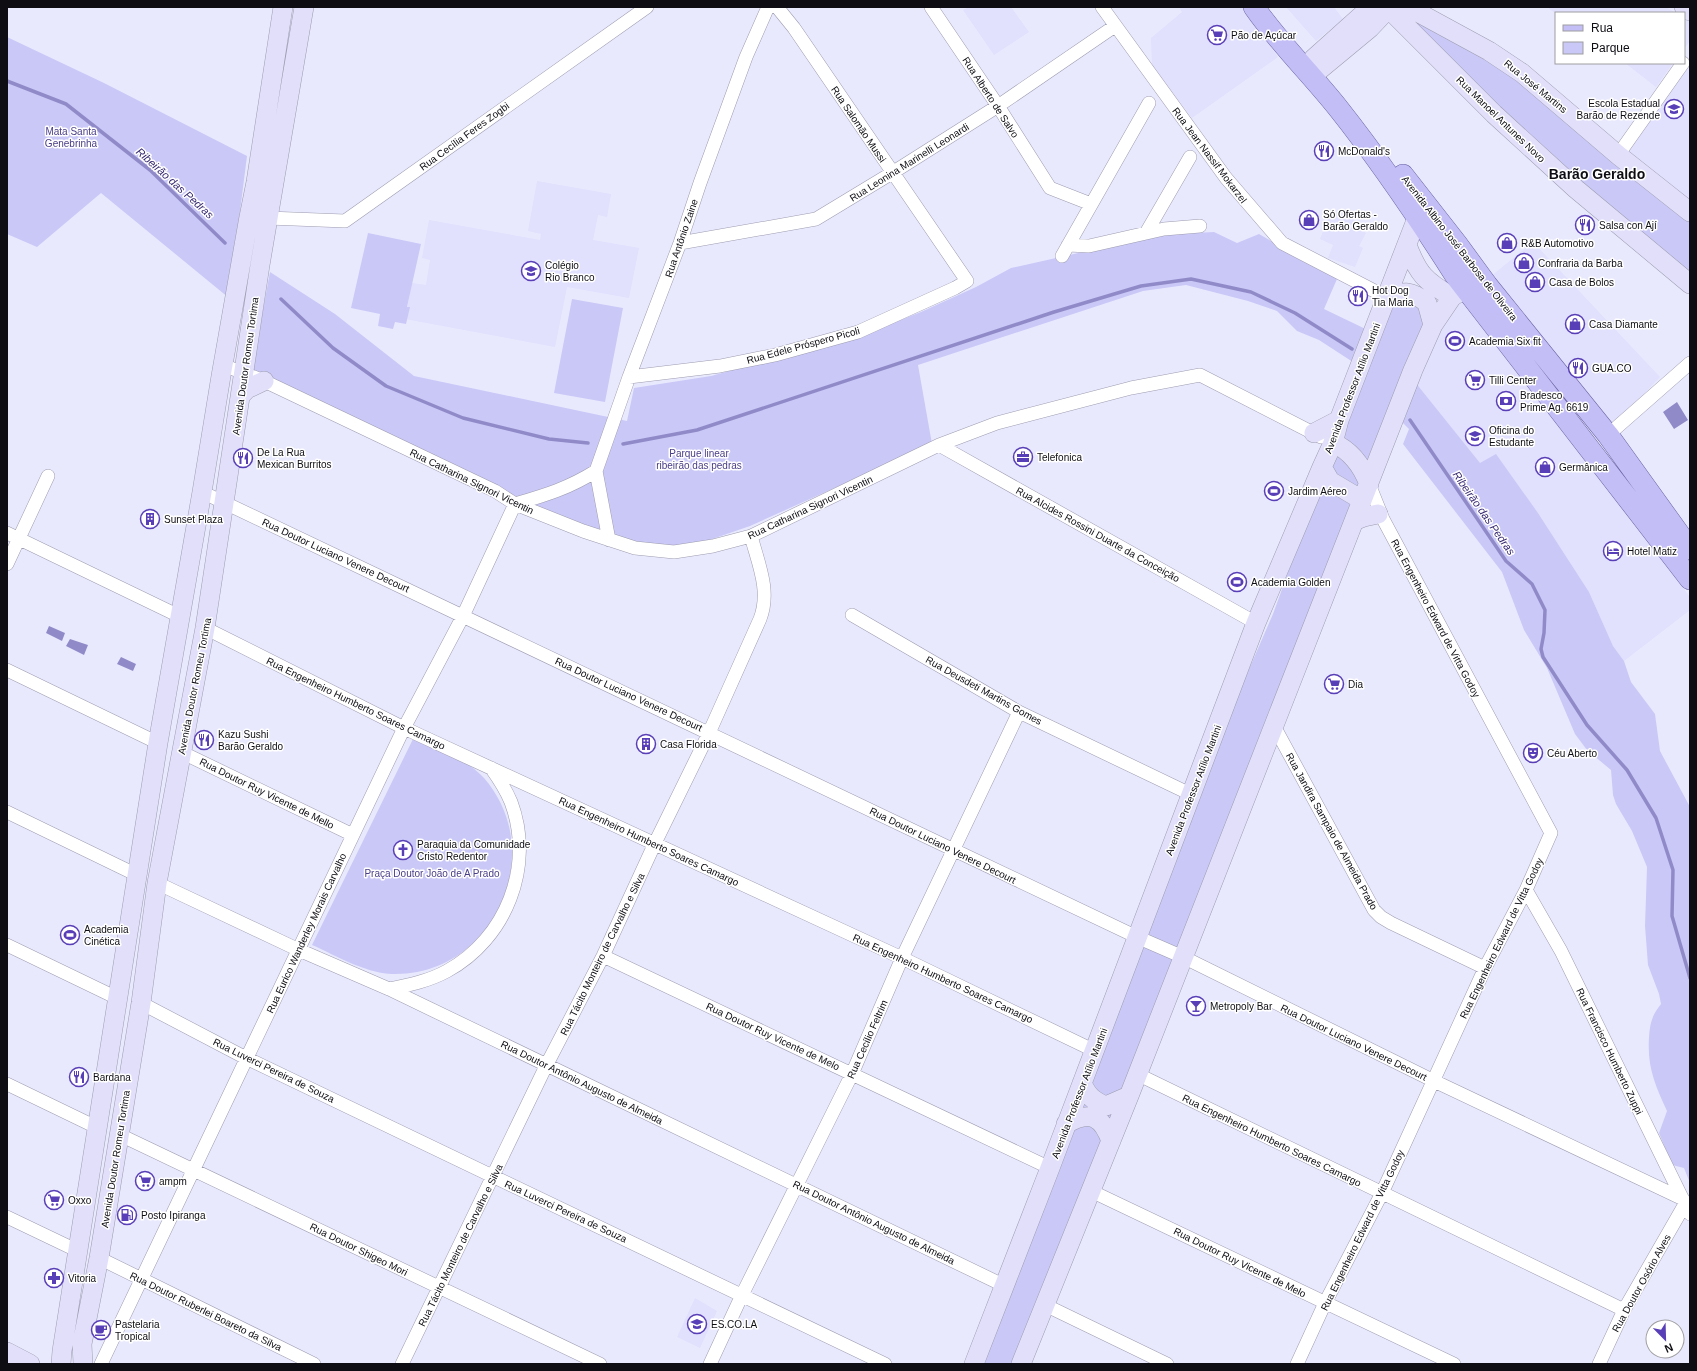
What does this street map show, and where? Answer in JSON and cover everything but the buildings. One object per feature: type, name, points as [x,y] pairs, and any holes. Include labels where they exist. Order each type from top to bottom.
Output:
[{"type":"main road","name":"Avenida Doutor Romeu Tortima","points":[[61,1364],[76,1250],[158,743],[179,616],[202,492],[222,365],[256,182],[283,7]]},
{"type":"main road","name":"Avenida Doutor Romeu Tortima","points":[[83,1364],[82,1344],[99,1258],[140,1004],[157,883],[205,628],[268,218],[304,7]]},
{"type":"main road","name":"Avenida Albino José Barbosa de Oliveira","points":[[1254,7],[1265,23],[1312,68],[1457,244],[1466,287],[1690,579]]},
{"type":"main road","name":"Avenida Albino José Barbosa de Oliveira","points":[[1268,7],[1367,144],[1417,233],[1466,287],[1608,435],[1690,549]]},
{"type":"main road","points":[[1684,7],[1690,11]]},
{"type":"main road","points":[[1312,68],[1370,28],[1389,8]]},
{"type":"main road","name":"Rua José Martins","points":[[1389,8],[1490,51],[1522,73],[1618,155],[1690,212]]},
{"type":"main road","name":"Rua Manoel Antunes Novo","points":[[1389,8],[1494,114],[1576,189],[1690,284]]},
{"type":"main road","points":[[256,182],[256,215],[262,219],[268,218]]},
{"type":"main road","points":[[1457,244],[1417,233],[1414,264],[1420,273],[1431,284],[1466,287]]},
{"type":"main road","name":"Avenida Professor Atílio Martini","points":[[974,1364],[1095,1051],[1256,623],[1333,443],[1339,420],[1386,297],[1417,233]]},
{"type":"main road","points":[[1021,1364],[1129,1096],[1411,377],[1433,325],[1466,287]]},
{"type":"main road","points":[[1386,297],[1401,292],[1412,293],[1427,303],[1433,325]]},
{"type":"main road","points":[[241,395],[247,389],[264,381]]},
{"type":"main road","points":[[1314,433],[1339,420]]},
{"type":"main road","points":[[1333,443],[1342,446],[1356,459],[1364,473],[1365,492]]},
{"type":"main road","points":[[1322,467],[1330,481],[1365,492]]},
{"type":"main road","points":[[1354,521],[1364,517],[1381,516]]},
{"type":"main road","points":[[1082,1082],[1087,1095],[1097,1103],[1106,1106],[1129,1096]]},
{"type":"main road","points":[[1066,1124],[1077,1118],[1090,1117],[1102,1121],[1107,1129],[1110,1141]]},
{"type":"main road","points":[[7,1352],[30,1364]]},
{"type":"street","name":"Rua Cecília Feres Zogbi","points":[[268,218],[345,220],[647,7]]},
{"type":"street","name":"Rua Antônio Zaine","points":[[596,471],[629,377],[680,243],[700,183],[746,57],[768,7]]},
{"type":"street","name":"Rua Salomão Mussi","points":[[777,7],[794,28],[967,281]]},
{"type":"street","name":"Rua Alberto de Salvo","points":[[931,7],[998,106],[1050,188],[1091,204]]},
{"type":"street","name":"Rua Jean Nassif Mokarzel","points":[[1102,7],[1226,178],[1282,243],[1386,297]]},
{"type":"street","name":"Rua Leonina Marinelli Leonardi","points":[[680,243],[816,219],[998,106],[1115,26]]},
{"type":"street","points":[[1618,155],[1683,64]]},
{"type":"street","points":[[1149,103],[1065,251],[1164,229],[1200,226]]},
{"type":"street","points":[[1146,233],[1190,157]]},
{"type":"street","name":"Rua Edele Próspero Picoli","points":[[629,377],[720,366],[775,355],[851,334],[955,288],[967,281]]},
{"type":"street","points":[[1608,435],[1690,364]]},
{"type":"street","name":"Rua Catharina Signori Vicentin","points":[[222,365],[264,381],[495,491],[515,504],[583,531],[635,548],[674,552],[713,546],[751,536],[939,445],[997,423],[1131,388],[1200,375],[1333,443]]},
{"type":"street","name":"Rua Alcides Rossini Duarte da Conceição","points":[[939,445],[1256,623]]},
{"type":"street","points":[[515,504],[557,492],[577,483],[596,471],[609,540]]},
{"type":"street","points":[[7,564],[13,536],[48,476]]},
{"type":"street","name":"Rua Doutor Luciano Venere Decourt","points":[[202,492],[1137,937],[1183,957],[1686,1205]]},
{"type":"street","name":"Rua Engenheiro Edward de Vitta Godoy","points":[[1297,1364],[1325,1303],[1382,1193],[1485,968],[1526,890],[1551,833],[1381,516],[1365,492]]},
{"type":"street","name":"Rua Eurico Wanderley Morais Carvalho","points":[[101,1364],[140,1279],[299,950],[404,728],[463,616],[515,504]]},
{"type":"street","points":[[13,536],[179,616]]},
{"type":"street","name":"Rua Tácito Monteiro de Carvalho e Silva","points":[[402,1364],[546,1066],[603,956],[655,843],[709,733],[764,610],[765,588],[751,536]]},
{"type":"street","name":"Rua Deusdeti Martins Gomes","points":[[852,615],[1019,712],[1184,791]]},
{"type":"street","name":"Rua Engenheiro Humberto Soares Camargo","points":[[205,628],[404,728],[902,958],[1095,1051]]},
{"type":"street","points":[[7,670],[158,743]]},
{"type":"street","name":"Rua Cecílio Feltrim","points":[[710,1364],[796,1184],[852,1074],[902,958],[1019,712]]},
{"type":"street","name":"Rua Jandira Sampaio de Almeida Prado","points":[[1274,726],[1374,910],[1381,917],[1391,923],[1485,968]]},
{"type":"street","name":"Rua Doutor Ruy Vicente de Mello","points":[[181,752],[353,835]]},
{"type":"street","points":[[389,989],[428,979],[446,972],[463,961],[478,948],[492,933],[503,917],[511,899],[516,880],[519,860],[519,840],[511,802],[492,768]]},
{"type":"street","points":[[7,812],[137,875]]},
{"type":"street","name":"Rua Doutor Antônio Augusto de Almeida","points":[[157,883],[299,950],[389,989],[1005,1286]]},
{"type":"street","name":"Rua Francisco Humberto Zuppi","points":[[1526,890],[1561,951],[1686,1205]]},
{"type":"street","points":[[7,945],[117,998]]},
{"type":"street","name":"Rua Doutor Ruy Vicente de Melo","points":[[603,956],[1050,1168]]},
{"type":"street","name":"Rua Luverci Pereira de Souza","points":[[140,1004],[246,1058],[885,1364]]},
{"type":"street","name":"Rua Engenheiro Humberto Soares Camargo","points":[[1137,1074],[1624,1310]]},
{"type":"street","points":[[7,1084],[96,1127]]},
{"type":"street","name":"Rua Doutor Shigeo Mori","points":[[118,1134],[600,1364]]},
{"type":"street","name":"Rua Doutor Ruy Vicente de Melo","points":[[1091,1191],[1454,1364]]},
{"type":"street","name":"Rua Doutor Osório Alves","points":[[1599,1364],[1624,1310],[1686,1205]]},
{"type":"street","points":[[7,1217],[76,1250]]},
{"type":"street","name":"Rua Doutor Ruberlei Boareto da Silva","points":[[99,1258],[314,1364]]},
{"type":"street","points":[[1045,1305],[1167,1364]]},
{"type":"shaded area","points":[[969,7],[1011,7],[1029,32],[994,55],[963,10]]},
{"type":"shaded area","points":[[1179,7],[1242,7],[1278,57],[1192,118],[1152,65],[1151,38],[1182,12]]},
{"type":"shaded area","points":[[1286,7],[1334,7],[1343,19],[1316,41]]},
{"type":"shaded area","points":[[1547,7],[1666,7],[1674,12],[1555,12],[1555,13]]},
{"type":"shaded area","points":[[1685,19],[1690,22],[1690,41],[1685,48]]},
{"type":"shaded area","points":[[1626,64],[1672,64],[1656,87]]},
{"type":"shaded area","name":"Escola Estadual Barão de Rezende","points":[[1690,65],[1690,201],[1627,152]]},
{"type":"shaded area","name":"Colégio Rio Branco","points":[[537,181],[611,194],[607,217],[598,215],[593,240],[639,248],[629,298],[567,287],[555,347],[405,319],[412,283],[426,285],[430,260],[422,258],[429,220],[540,240],[541,234],[528,231]]},
{"type":"shaded area","points":[[1334,212],[1353,219],[1355,226],[1366,233],[1359,246],[1363,248],[1355,267],[1328,258],[1333,245],[1320,239],[1330,213],[1333,214]]},
{"type":"shaded area","points":[[1533,242],[1660,377],[1610,429],[1490,277]]},
{"type":"shaded area","points":[[1464,295],[1690,597],[1690,610],[1624,661],[1613,646],[1589,592],[1538,513],[1496,455],[1480,464],[1411,377],[1433,325]]},
{"type":"shaded area","points":[[1677,402],[1688,420],[1674,429],[1663,412]]},
{"type":"shaded area","points":[[49,626],[65,633],[62,641],[46,633]]},
{"type":"shaded area","points":[[70,639],[88,645],[84,655],[66,646]]},
{"type":"shaded area","points":[[121,657],[136,664],[133,671],[117,664]]},
{"type":"shaded area","name":"ES.CO.LA","points":[[695,1298],[717,1311],[700,1348],[677,1337]]},
{"type":"green space","points":[[1403,9],[1490,59],[1690,219],[1690,277],[1495,109]]},
{"type":"green space","name":"Mata Santa Genebrinha","points":[[7,37],[104,83],[247,156],[229,298],[101,193],[37,247],[7,234]]},
{"type":"green space","name":"Parque linear ribeirão das pedras","points":[[1214,232],[1237,243],[1259,234],[1337,279],[1324,309],[1376,334],[1389,300],[1420,302],[1429,326],[1019,1364],[980,1364],[1233,706],[1273,614],[1337,438],[1359,366],[1319,340],[1297,331],[1277,311],[1248,301],[1186,285],[1143,291],[918,365],[932,444],[750,526],[689,547],[635,544],[520,501],[252,369],[270,272],[335,314],[414,376],[627,421],[634,388],[711,376],[862,335],[921,312],[976,287],[1011,268],[1159,235]]},
{"type":"green space","points":[[368,233],[421,244],[407,307],[410,307],[406,324],[395,322],[393,329],[378,326],[380,314],[351,308]]},
{"type":"green space","points":[[572,299],[623,308],[605,402],[554,393]]},
{"type":"green space","points":[[1415,382],[1480,463],[1496,454],[1538,513],[1589,592],[1613,646],[1624,661],[1631,682],[1655,714],[1660,751],[1690,807],[1690,1183],[1684,1168],[1672,1165],[1659,1133],[1667,1111],[1653,1076],[1649,1058],[1651,1023],[1655,1012],[1661,1004],[1659,994],[1648,965],[1645,926],[1647,867],[1632,831],[1616,804],[1613,795],[1611,770],[1587,750],[1575,734],[1547,668],[1524,630],[1502,572],[1403,444],[1409,429],[1400,420]]},
{"type":"green space","name":"Praça Doutor João de A Prado","points":[[413,739],[460,760],[477,771],[484,778],[503,808],[512,841],[510,874],[500,906],[482,934],[457,956],[427,970],[391,974],[381,973],[360,967],[312,945]]},
{"type":"waterway","name":"Ribeirão das Pedras","points":[[7,81],[66,104],[150,170],[225,243]]},
{"type":"waterway","points":[[623,444],[697,430],[1054,312],[1141,286],[1191,279],[1251,292],[1295,313],[1352,349]]},
{"type":"waterway","points":[[281,299],[333,348],[386,386],[463,418],[549,439],[588,443]]},
{"type":"waterway","name":"Ribeirão das Pedras","points":[[1410,420],[1506,561],[1532,584],[1545,610],[1544,633],[1541,649],[1543,657],[1587,725],[1627,770],[1656,818],[1673,870],[1672,916],[1690,978]]},
{"type":"place","name":"Pão de Açúcar","points":[[1217,35]]},
{"type":"place","name":"Escola Estadual Barão de Rezende","points":[[1674,109]]},
{"type":"place","name":"McDonald's","points":[[1324,151]]},
{"type":"place","name":"Só Ofertas - Barão Geraldo","points":[[1309,220]]},
{"type":"place","name":"Salsa con Ají","points":[[1585,225]]},
{"type":"place","name":"R&B Automotivo","points":[[1507,243]]},
{"type":"place","name":"Confraria da Barba","points":[[1524,263]]},
{"type":"place","name":"Colégio Rio Branco","points":[[531,271]]},
{"type":"place","name":"Casa de Bolos","points":[[1535,282]]},
{"type":"place","name":"Hot Dog Tia Maria","points":[[1358,296]]},
{"type":"place","name":"Casa Diamante","points":[[1575,324]]},
{"type":"place","name":"Academia Six fit","points":[[1455,341]]},
{"type":"place","name":"GUA.CO","points":[[1578,368]]},
{"type":"place","name":"Tilli Center","points":[[1475,380]]},
{"type":"place","name":"Bradesco Prime Ag. 6619","points":[[1506,401]]},
{"type":"place","name":"Oficina do Estudante","points":[[1475,436]]},
{"type":"place","name":"Telefonica","points":[[1023,457]]},
{"type":"place","name":"De La Rua Mexican Burritos","points":[[243,458]]},
{"type":"place","name":"Germânica","points":[[1545,467]]},
{"type":"place","name":"Jardim Aéreo","points":[[1274,491]]},
{"type":"place","name":"Sunset Plaza","points":[[150,519]]},
{"type":"place","name":"Hotel Matiz","points":[[1613,551]]},
{"type":"place","name":"Academia Golden","points":[[1237,582]]},
{"type":"place","name":"Dia","points":[[1334,684]]},
{"type":"place","name":"Kazu Sushi Barão Geraldo","points":[[204,740]]},
{"type":"place","name":"Casa Florida","points":[[646,744]]},
{"type":"place","name":"Céu Aberto","points":[[1533,753]]},
{"type":"place","name":"Paraquia da Comunidade Cristo Redentor","points":[[403,850]]},
{"type":"place","name":"Academia Cinética","points":[[70,935]]},
{"type":"place","name":"Metropoly Bar","points":[[1196,1006]]},
{"type":"place","name":"Bardana","points":[[79,1077]]},
{"type":"place","name":"ampm","points":[[145,1181]]},
{"type":"place","name":"Oxxo","points":[[54,1200]]},
{"type":"place","name":"Posto Ipiranga","points":[[127,1215]]},
{"type":"place","name":"Vitoria","points":[[54,1278]]},
{"type":"place","name":"ES.CO.LA","points":[[697,1324]]},
{"type":"place","name":"Pastelaria Tropical","points":[[101,1330]]},
{"type":"district","name":"Barão Geraldo","points":[[1597,174]]}]
